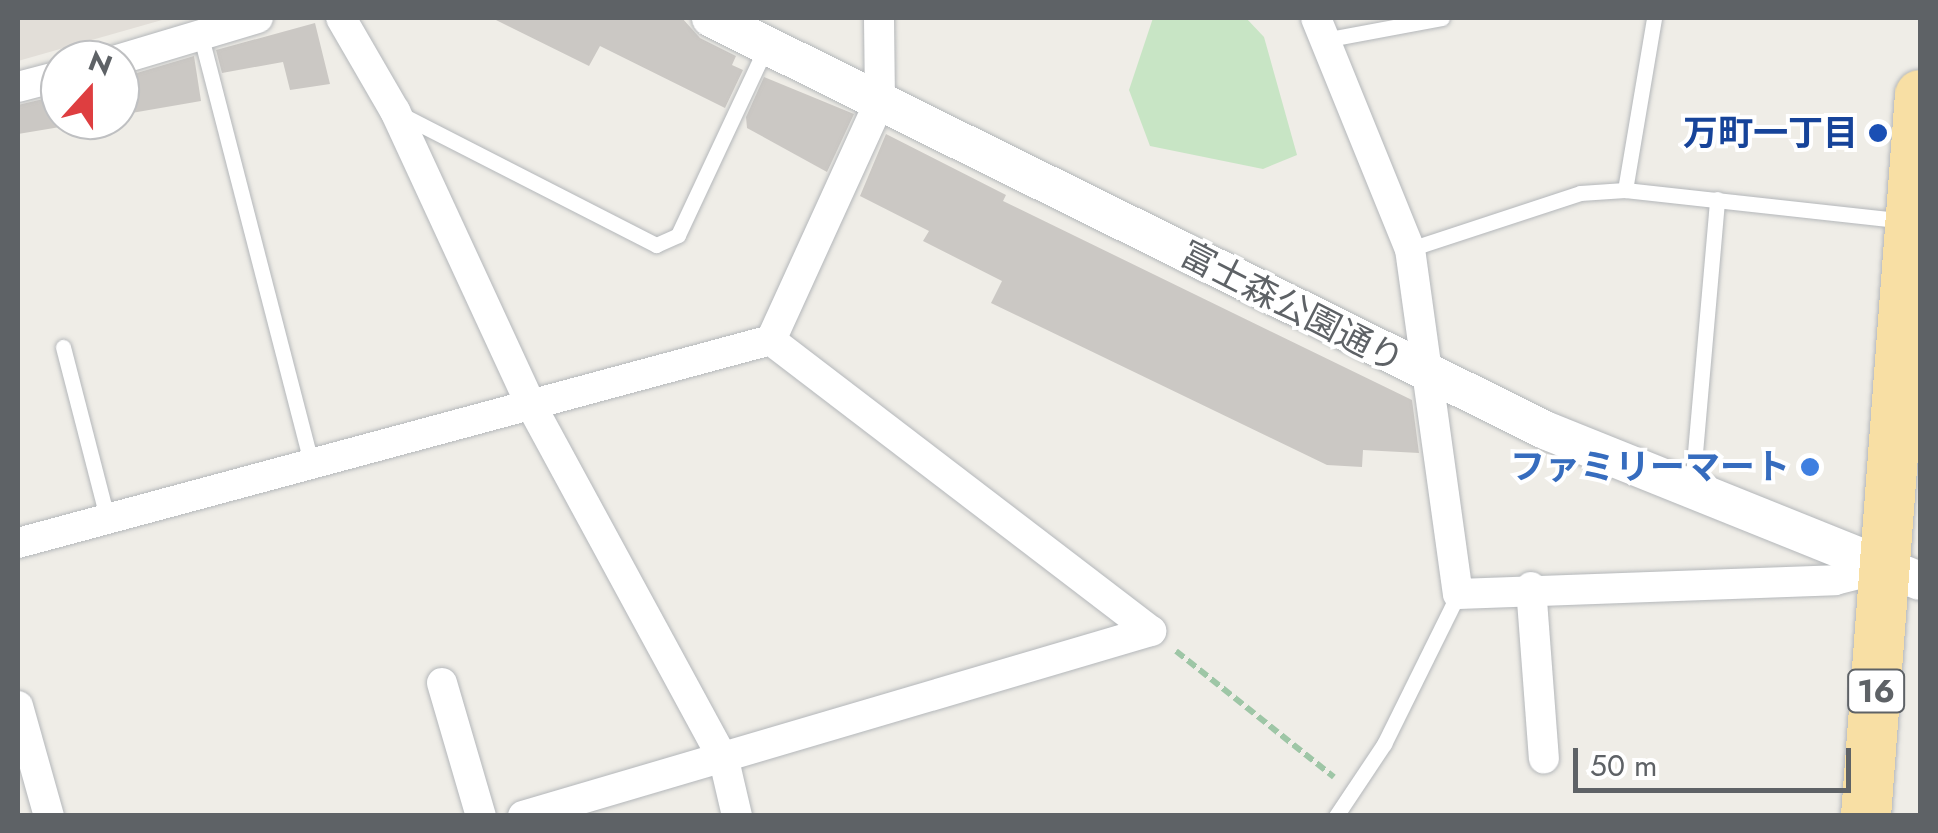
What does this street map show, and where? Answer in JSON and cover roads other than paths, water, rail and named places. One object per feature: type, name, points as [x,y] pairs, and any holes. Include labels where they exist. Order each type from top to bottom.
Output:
[{"type":"highway","name":"16","points":[[1866,816],[1903,574],[1910,221],[1920,94]]},
{"type":"street","points":[[140,54],[258,18]]},
{"type":"street","points":[[341,18],[394,111],[532,405],[724,760],[737,816]]},
{"type":"street","name":"富士森公園通り","points":[[711,18],[1430,376],[1691,491],[1903,574]]},
{"type":"street","points":[[771,340],[880,101],[879,18]]},
{"type":"street","points":[[1320,29],[1410,249],[1458,594],[1531,587],[1835,580],[1903,574]]},
{"type":"street","points":[[18,543],[771,340]]},
{"type":"street","points":[[523,816],[1151,632],[771,340]]},
{"type":"street","points":[[1531,587],[1544,759]]},
{"type":"street","points":[[442,683],[481,816]]},
{"type":"street","points":[[18,706],[48,816]]},
{"type":"lane","points":[[1320,29],[1442,18]]},
{"type":"lane","points":[[1624,190],[1654,18]]},
{"type":"lane","points":[[201,37],[311,463]]},
{"type":"lane","points":[[394,111],[656,245],[678,235],[767,45]]},
{"type":"lane","points":[[1410,249],[1580,193],[1624,190],[1910,221]]},
{"type":"lane","points":[[1691,491],[1717,199]]},
{"type":"lane","points":[[62,347],[108,521]]},
{"type":"lane","points":[[1336,816],[1354,793],[1437,646],[1458,594]]},
{"type":"place","name":"万町一丁目","points":[[1878,133]]},
{"type":"place","name":"ファミリーマート","points":[[1810,467]]}]
